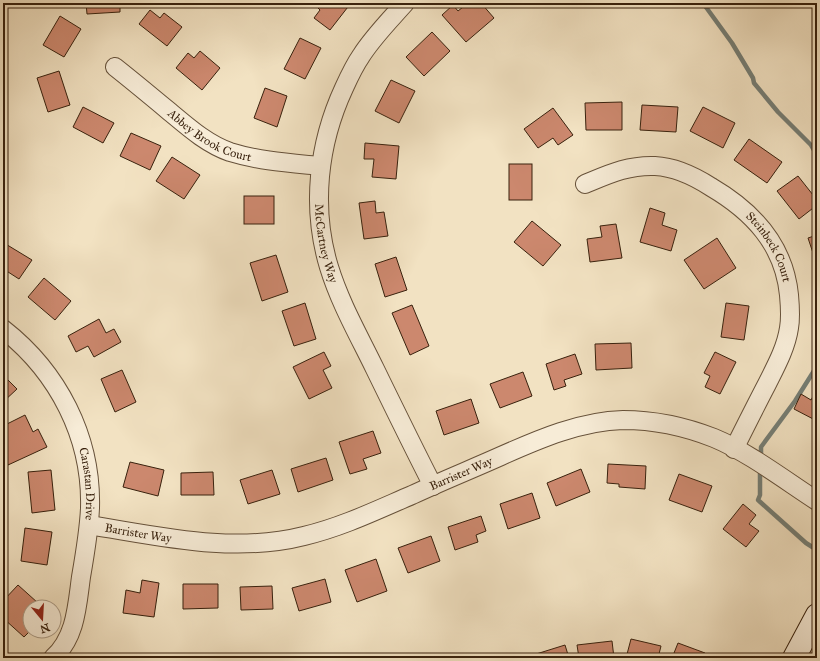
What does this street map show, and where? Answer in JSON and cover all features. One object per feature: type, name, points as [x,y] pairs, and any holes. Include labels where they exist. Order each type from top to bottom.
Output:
[{"type":"main road","points":[[794,658],[817,615]]},
{"type":"street","name":"McCartney Way","points":[[405,3],[361,56],[350,74],[334,111],[320,166],[318,188],[319,208],[325,250],[342,303],[433,486]]},
{"type":"street","name":"Abbey Brook Court","points":[[115,67],[197,134],[213,144],[229,151],[253,158],[275,162],[320,166]]},
{"type":"street","name":"Steinbeck Court","points":[[585,184],[618,170],[632,167],[654,166],[686,173],[731,199],[751,216],[766,233],[773,244],[783,266],[788,283],[790,310],[789,328],[782,352],[734,449]]},
{"type":"street","name":"Carastan Drive","points":[[3,329],[34,357],[60,392],[78,430],[88,472],[90,506],[89,526],[76,613],[71,632],[65,644],[53,658]]},
{"type":"street","name":"Barrister Way","points":[[89,526],[225,544],[253,544],[278,541],[340,526],[524,446],[575,428],[624,420],[681,427],[715,439],[734,449],[817,501]]},
{"type":"building","points":[[86,3],[120,3],[120,12],[87,14]]},
{"type":"building","points":[[321,3],[351,3],[330,30],[314,18],[320,10],[317,7]]},
{"type":"building","points":[[468,3],[481,3],[494,18],[466,42],[442,15],[453,5],[458,11]]},
{"type":"building","points":[[150,10],[160,18],[164,13],[182,27],[167,46],[139,24]]},
{"type":"building","points":[[60,16],[81,29],[64,57],[43,45]]},
{"type":"building","points":[[432,32],[450,51],[424,76],[406,57]]},
{"type":"building","points":[[300,38],[321,48],[305,79],[284,69]]},
{"type":"building","points":[[200,51],[220,68],[202,90],[176,68],[188,53],[194,58]]},
{"type":"building","points":[[59,71],[70,105],[48,112],[37,78]]},
{"type":"building","points":[[391,80],[415,91],[399,123],[375,111]]},
{"type":"building","points":[[265,88],[287,96],[277,127],[254,118]]},
{"type":"building","points":[[622,102],[622,130],[586,130],[585,103]]},
{"type":"building","points":[[642,105],[678,107],[676,132],[640,130]]},
{"type":"building","points":[[83,107],[114,123],[103,143],[73,127]]},
{"type":"building","points":[[703,107],[735,123],[723,148],[690,131]]},
{"type":"building","points":[[553,108],[573,135],[558,145],[553,138],[538,148],[524,129]]},
{"type":"building","points":[[131,133],[161,146],[150,170],[120,156]]},
{"type":"building","points":[[749,139],[782,162],[767,183],[734,160]]},
{"type":"building","points":[[365,143],[399,146],[396,179],[372,177],[374,159],[364,159]]},
{"type":"building","points":[[172,157],[200,175],[184,199],[156,181]]},
{"type":"building","points":[[509,164],[532,164],[532,200],[509,200]]},
{"type":"building","points":[[798,176],[817,200],[817,205],[799,219],[777,191]]},
{"type":"building","points":[[244,196],[274,196],[274,224],[244,224]]},
{"type":"building","points":[[375,201],[376,213],[384,212],[388,236],[364,239],[359,203]]},
{"type":"building","points":[[650,208],[665,213],[662,225],[677,230],[671,251],[640,242]]},
{"type":"building","points":[[532,221],[561,245],[543,266],[514,242]]},
{"type":"building","points":[[616,224],[622,258],[590,262],[587,239],[602,237],[600,226]]},
{"type":"building","points":[[817,235],[817,265],[808,238]]},
{"type":"building","points":[[717,238],[736,268],[704,289],[684,260]]},
{"type":"building","points":[[4,243],[32,260],[19,279],[5,270],[3,273]]},
{"type":"building","points":[[276,255],[288,292],[262,301],[250,263]]},
{"type":"building","points":[[396,257],[407,290],[385,297],[375,264]]},
{"type":"building","points":[[44,278],[71,301],[55,320],[28,297]]},
{"type":"building","points":[[305,303],[316,339],[294,346],[282,311]]},
{"type":"building","points":[[726,303],[749,306],[744,340],[721,337]]},
{"type":"building","points":[[412,305],[429,346],[410,355],[392,313]]},
{"type":"building","points":[[99,319],[106,333],[114,329],[121,342],[94,357],[88,346],[76,352],[68,336]]},
{"type":"building","points":[[631,343],[632,368],[596,370],[595,344]]},
{"type":"building","points":[[324,352],[331,366],[323,370],[332,388],[309,399],[293,367]]},
{"type":"building","points":[[715,352],[736,362],[720,394],[705,387],[710,376],[704,373]]},
{"type":"building","points":[[575,354],[582,374],[564,380],[566,386],[554,390],[546,364]]},
{"type":"building","points":[[122,370],[136,402],[115,412],[101,379]]},
{"type":"building","points":[[523,372],[532,396],[500,408],[490,384]]},
{"type":"building","points":[[5,377],[17,389],[3,402],[3,379]]},
{"type":"building","points":[[817,389],[817,421],[794,409],[801,394],[811,400]]},
{"type":"building","points":[[471,399],[479,423],[444,435],[436,411]]},
{"type":"building","points":[[25,415],[33,432],[38,429],[47,447],[8,465],[3,454],[3,426]]},
{"type":"building","points":[[373,431],[381,453],[363,459],[367,469],[350,474],[339,442]]},
{"type":"building","points":[[326,458],[333,480],[298,492],[291,469]]},
{"type":"building","points":[[130,462],[164,470],[158,496],[123,487]]},
{"type":"building","points":[[608,464],[646,466],[645,489],[619,487],[619,484],[607,483]]},
{"type":"building","points":[[581,469],[590,492],[556,506],[547,483]]},
{"type":"building","points":[[51,470],[55,510],[32,513],[28,472]]},
{"type":"building","points":[[272,470],[280,494],[248,504],[240,480]]},
{"type":"building","points":[[213,472],[214,495],[181,495],[181,473]]},
{"type":"building","points":[[679,474],[712,486],[702,512],[669,500]]},
{"type":"building","points":[[532,493],[540,518],[508,529],[500,504]]},
{"type":"building","points":[[743,504],[756,515],[749,524],[759,531],[746,547],[723,529]]},
{"type":"building","points":[[481,516],[486,531],[476,535],[478,542],[455,550],[448,527]]},
{"type":"building","points":[[25,528],[52,532],[47,565],[21,561]]},
{"type":"building","points":[[431,536],[440,561],[408,573],[398,548]]},
{"type":"building","points":[[376,559],[387,591],[357,602],[345,570]]},
{"type":"building","points":[[325,579],[331,602],[299,611],[292,588]]},
{"type":"building","points":[[142,580],[159,583],[154,617],[123,613],[126,590],[140,593]]},
{"type":"building","points":[[183,584],[218,584],[218,608],[183,609]]},
{"type":"building","points":[[18,585],[34,599],[22,599],[22,635],[3,618],[3,601]]},
{"type":"building","points":[[272,586],[273,609],[241,610],[240,587]]},
{"type":"building","points":[[631,639],[661,646],[658,658],[626,658]]},
{"type":"building","points":[[612,641],[614,658],[579,658],[577,645]]},
{"type":"building","points":[[678,643],[705,653],[703,658],[672,658]]},
{"type":"building","points":[[565,645],[569,658],[534,658],[533,655]]},
{"type":"waterway","points":[[703,3],[732,43],[753,78],[754,83],[778,112],[811,145],[817,155]]},
{"type":"waterway","points":[[761,458],[761,447],[795,401],[817,366]]},
{"type":"waterway","points":[[760,470],[760,495],[758,500],[806,543],[817,550]]}]
